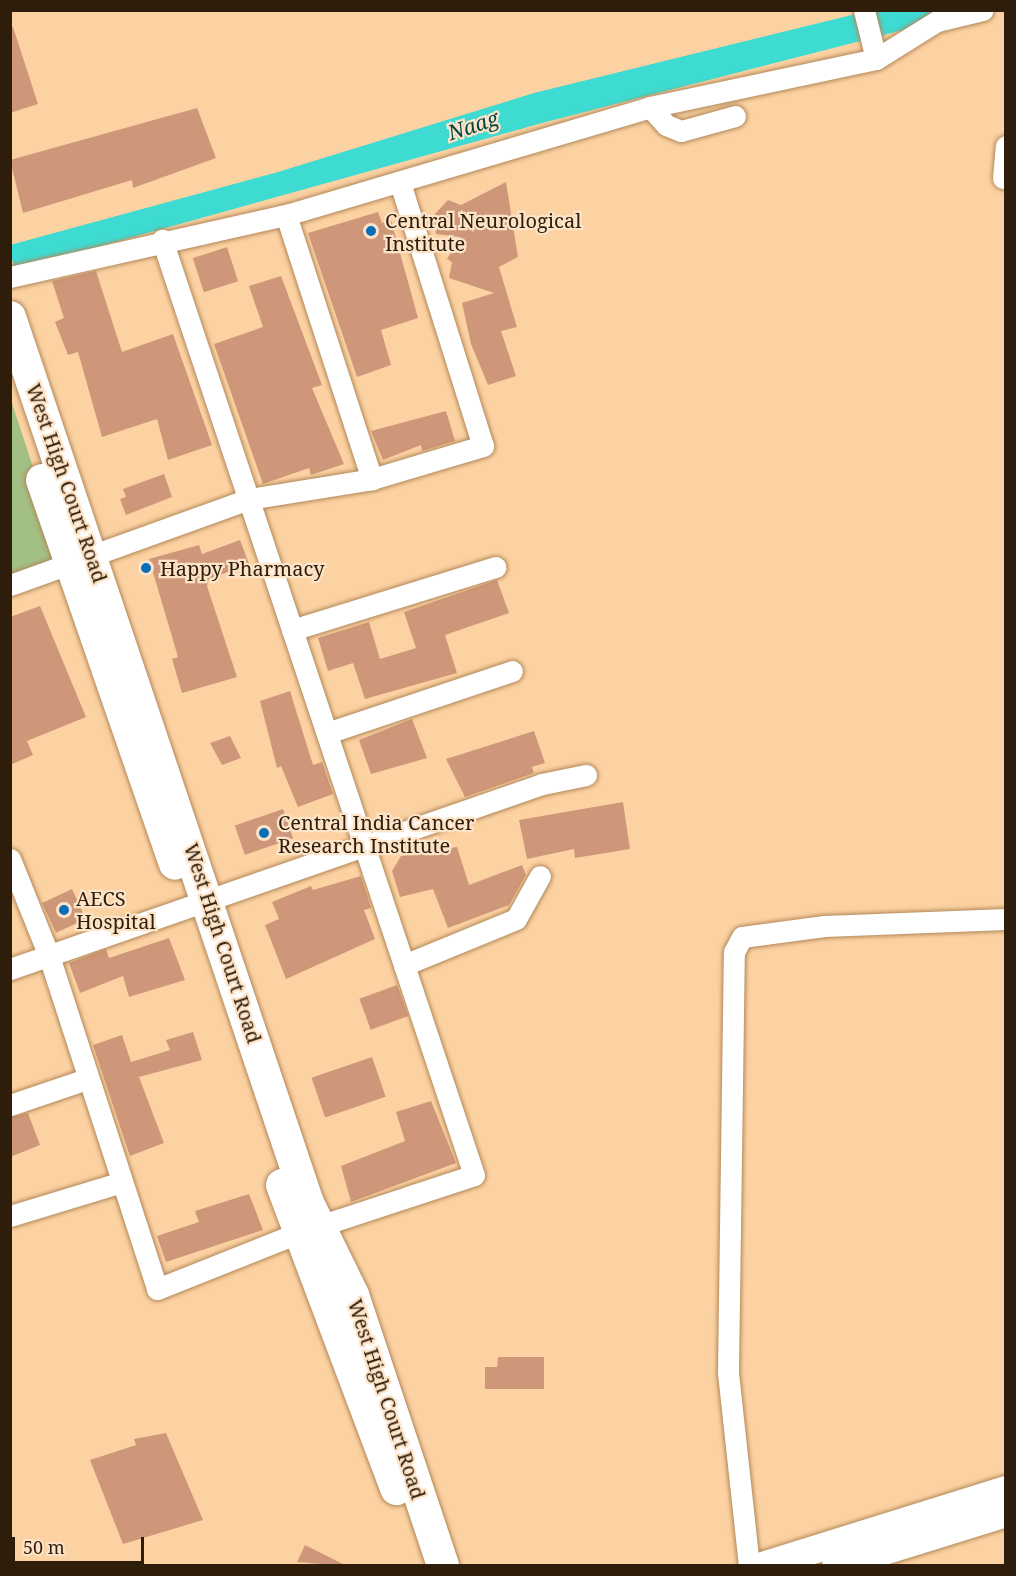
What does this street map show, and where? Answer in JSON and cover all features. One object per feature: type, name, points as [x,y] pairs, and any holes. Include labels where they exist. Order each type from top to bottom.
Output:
[{"type":"main road","name":"West High Court Road","points":[[10,317],[80,560]]},
{"type":"main road","name":"West High Court Road","points":[[10,385],[80,560],[426,1566]]},
{"type":"main road","name":"West High Court Road","points":[[309,1230],[353,1295],[443,1566]]},
{"type":"main road","points":[[762,1566],[1005,1490]]},
{"type":"main road","points":[[836,1566],[1005,1513]]},
{"type":"street","points":[[864,10],[875,54]]},
{"type":"street","points":[[10,277],[162,240],[286,215],[650,107],[875,54],[937,21],[983,10]]},
{"type":"street","points":[[650,107],[666,125],[681,131],[735,116]]},
{"type":"street","points":[[1003,178],[1005,146]]},
{"type":"street","points":[[10,585],[249,499],[372,478],[483,447],[400,183]]},
{"type":"street","points":[[286,215],[372,478]]},
{"type":"street","points":[[10,859],[49,956],[157,1289],[309,1230],[474,1175],[162,240]]},
{"type":"street","points":[[292,630],[495,567]]},
{"type":"street","points":[[327,733],[512,671]]},
{"type":"street","points":[[10,969],[542,784],[586,775]]},
{"type":"street","points":[[404,965],[516,919],[540,876]]},
{"type":"street","points":[[749,1566],[728,1372],[734,952],[742,937],[824,926],[1005,919]]},
{"type":"street","points":[[10,1105],[87,1079]]},
{"type":"street","points":[[10,1216],[122,1182]]},
{"type":"green space","points":[[10,397],[64,562],[10,581]]},
{"type":"water","name":"Naag","points":[[868,11],[977,11],[542,123],[15,270],[10,245],[278,172],[534,93]]},
{"type":"building","points":[[13,27],[38,104],[10,113],[10,28]]},
{"type":"building","points":[[197,108],[216,158],[133,188],[132,180],[23,213],[10,160]]},
{"type":"building","points":[[506,182],[518,257],[499,267],[517,327],[501,331],[516,376],[488,385],[471,344],[462,303],[494,293],[449,278],[452,262],[447,259],[460,237],[436,234],[433,216],[448,200],[461,205]]},
{"type":"building","points":[[378,212],[382,223],[391,220],[418,318],[381,330],[391,365],[357,377],[308,233]]},
{"type":"building","points":[[227,247],[238,281],[204,292],[193,258]]},
{"type":"building","points":[[96,271],[122,352],[173,334],[212,445],[168,460],[157,419],[102,437],[78,352],[68,355],[55,322],[64,318],[52,281]]},
{"type":"building","points":[[281,276],[322,385],[312,388],[344,464],[311,475],[309,468],[263,484],[214,344],[263,327],[249,286]]},
{"type":"building","points":[[446,411],[455,441],[422,451],[421,445],[383,460],[371,431]]},
{"type":"building","points":[[164,474],[172,497],[126,515],[120,499],[126,497],[123,489]]},
{"type":"building","points":[[240,540],[249,564],[209,579],[207,586],[237,677],[182,693],[172,659],[178,657],[149,559],[199,545],[202,554]]},
{"type":"building","points":[[497,580],[509,613],[445,635],[457,673],[365,699],[353,663],[328,671],[318,638],[369,622],[380,659],[416,648],[404,612]]},
{"type":"building","points":[[40,606],[86,717],[27,741],[33,755],[10,765],[10,617]]},
{"type":"building","points":[[290,691],[313,765],[322,762],[333,794],[298,807],[281,766],[277,768],[260,701]]},
{"type":"building","points":[[412,719],[427,758],[371,774],[359,740]]},
{"type":"building","points":[[534,731],[545,763],[532,767],[534,773],[465,797],[446,759]]},
{"type":"building","points":[[230,736],[241,758],[222,765],[210,743]]},
{"type":"building","points":[[623,802],[630,849],[575,858],[574,849],[527,859],[519,820]]},
{"type":"building","points":[[283,809],[293,838],[245,855],[235,826]]},
{"type":"building","points":[[457,847],[469,885],[522,865],[526,875],[509,905],[448,928],[433,889],[400,897],[392,871],[401,856]]},
{"type":"building","points":[[361,876],[371,908],[364,910],[375,939],[286,979],[265,925],[279,919],[272,902],[311,886],[313,890]]},
{"type":"building","name":"AECS Hospital","points":[[72,889],[86,919],[56,933],[42,903]]},
{"type":"building","points":[[169,938],[185,980],[129,997],[123,976],[80,993],[69,963],[106,949],[109,958]]},
{"type":"building","points":[[397,985],[408,1016],[371,1030],[359,999]]},
{"type":"building","points":[[193,1032],[202,1060],[139,1077],[164,1143],[130,1156],[93,1045],[122,1035],[131,1062],[170,1050],[166,1040]]},
{"type":"building","points":[[372,1057],[386,1097],[325,1118],[311,1078]]},
{"type":"building","points":[[431,1101],[456,1163],[351,1202],[341,1166],[405,1141],[396,1112]]},
{"type":"building","points":[[28,1113],[40,1145],[10,1157],[10,1117]]},
{"type":"building","points":[[249,1194],[263,1230],[166,1262],[157,1236],[199,1222],[195,1211]]},
{"type":"building","points":[[498,1357],[544,1357],[544,1389],[485,1389],[485,1367],[497,1367]]},
{"type":"building","points":[[166,1433],[203,1520],[123,1544],[90,1460],[136,1445],[134,1439]]},
{"type":"building","points":[[305,1545],[347,1566],[297,1562]]},
{"type":"place","name":"Central Neurological Institute","points":[[371,231]]},
{"type":"place","name":"Happy Pharmacy","points":[[146,568]]},
{"type":"place","name":"Central India Cancer Research Institute","points":[[264,833]]},
{"type":"place","name":"AECS Hospital","points":[[64,910]]}]
